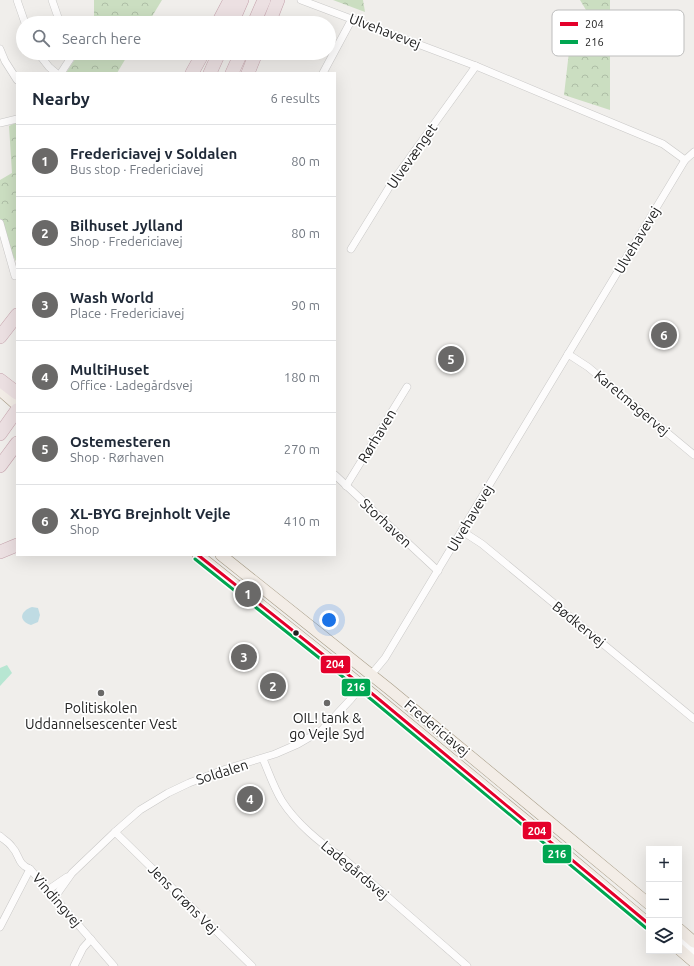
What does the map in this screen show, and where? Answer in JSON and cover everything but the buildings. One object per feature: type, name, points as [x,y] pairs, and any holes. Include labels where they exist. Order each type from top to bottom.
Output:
[{"type":"highway","points":[[222,16],[230,0]]},
{"type":"highway","points":[[235,16],[242,0]]},
{"type":"highway","points":[[257,16],[264,0]]},
{"type":"highway","points":[[271,16],[278,0]]},
{"type":"highway","points":[[193,72],[199,60]]},
{"type":"highway","points":[[210,72],[216,60]]},
{"type":"highway","points":[[232,72],[238,60]]},
{"type":"highway","points":[[248,72],[253,60]]},
{"type":"highway","points":[[0,336],[16,316]]},
{"type":"highway","points":[[1,381],[16,392]]},
{"type":"highway","points":[[0,434],[16,411]]},
{"type":"highway","points":[[0,466],[16,444]]},
{"type":"highway","points":[[0,552],[16,545]]},
{"type":"main road","points":[[1,381],[16,388]]},
{"type":"main road","points":[[1,381],[16,404]]},
{"type":"main road","points":[[200,556],[226,570],[361,675],[372,674]]},
{"type":"main road","name":"Fredericiavej","points":[[200,556],[524,818],[646,921]]},
{"type":"main road","name":"Fredericiavej","points":[[222,556],[372,674],[646,902]]},
{"type":"main road","points":[[362,686],[373,684],[466,752]]},
{"type":"main road","points":[[682,932],[694,942]]},
{"type":"main road","points":[[682,952],[694,962]]},
{"type":"street","points":[[17,0],[23,16]]},
{"type":"street","points":[[52,0],[58,16]]},
{"type":"street","name":"Ulvehavevej","points":[[301,0],[476,66],[663,144],[684,160],[438,572],[385,658],[372,674]]},
{"type":"street","points":[[336,49],[352,19]]},
{"type":"street","points":[[0,48],[16,78]]},
{"type":"street","points":[[43,60],[55,72]]},
{"type":"street","points":[[62,72],[69,60]]},
{"type":"street","points":[[324,72],[330,60]]},
{"type":"street","name":"Ulvevænget","points":[[351,249],[393,181],[476,66]]},
{"type":"street","points":[[0,123],[16,119]]},
{"type":"street","points":[[684,160],[694,152]]},
{"type":"street","points":[[0,223],[15,276]]},
{"type":"street","name":"Karetmagervej","points":[[568,354],[588,367],[694,455]]},
{"type":"street","name":"Rørhaven","points":[[346,486],[407,387]]},
{"type":"street","name":"Storhaven","points":[[336,476],[438,572]]},
{"type":"street","name":"Bødkervej","points":[[462,531],[482,544],[694,719]]},
{"type":"street","name":"Soldalen","points":[[48,890],[72,873],[140,810],[168,793],[219,771],[263,759],[298,744],[322,730],[372,674]]},
{"type":"street","name":"Ladegårdsvej","points":[[263,759],[276,791],[282,802],[295,818],[328,848],[343,858],[467,966]]},
{"type":"street","name":"Jens Grøns Vej","points":[[115,832],[252,966]]},
{"type":"street","name":"Vindingvej","points":[[0,836],[14,848],[18,859],[25,867],[30,869],[114,966]]},
{"type":"street","points":[[0,928],[30,869]]},
{"type":"street","name":"Soldalen","points":[[55,897],[72,873]]},
{"type":"street","points":[[74,966],[83,948],[91,939]]},
{"type":"street","points":[[682,943],[694,952]]},
{"type":"green space","points":[[94,0],[162,0],[152,16],[94,16]]},
{"type":"green space","points":[[333,0],[363,0],[365,12]]},
{"type":"green space","points":[[580,0],[610,0],[610,10],[586,10]]},
{"type":"green space","points":[[568,56],[610,56],[610,110],[564,95]]},
{"type":"green space","points":[[74,60],[125,60],[118,72],[67,72]]},
{"type":"green space","points":[[16,122],[16,261],[0,233],[0,180],[12,173],[9,126]]},
{"type":"green space","points":[[7,665],[12,673],[0,686],[0,668]]},
{"type":"water","points":[[32,607],[38,608],[40,615],[38,622],[31,625],[22,619],[22,616],[25,611]]},
{"type":"transit line","name":"204","points":[[199,556],[375,696],[646,922]]},
{"type":"transit line","name":"216","points":[[195,559],[372,700],[646,928]]},
{"type":"place","name":"XL-BYG Brejnholt Vejle","points":[[664,335]]},
{"type":"place","name":"Ostemesteren","points":[[451,359]]},
{"type":"place","name":"Fredericiavej v Soldalen","points":[[248,594]]},
{"type":"place","name":"Wash World","points":[[244,657]]},
{"type":"place","name":"Bilhuset Jylland","points":[[273,686]]},
{"type":"place","name":"Politiskolen Uddannelsescenter Vest","points":[[101,693]]},
{"type":"place","name":"OIL! tank & go Vejle Syd","points":[[327,703]]},
{"type":"place","name":"MultiHuset","points":[[250,799]]}]
